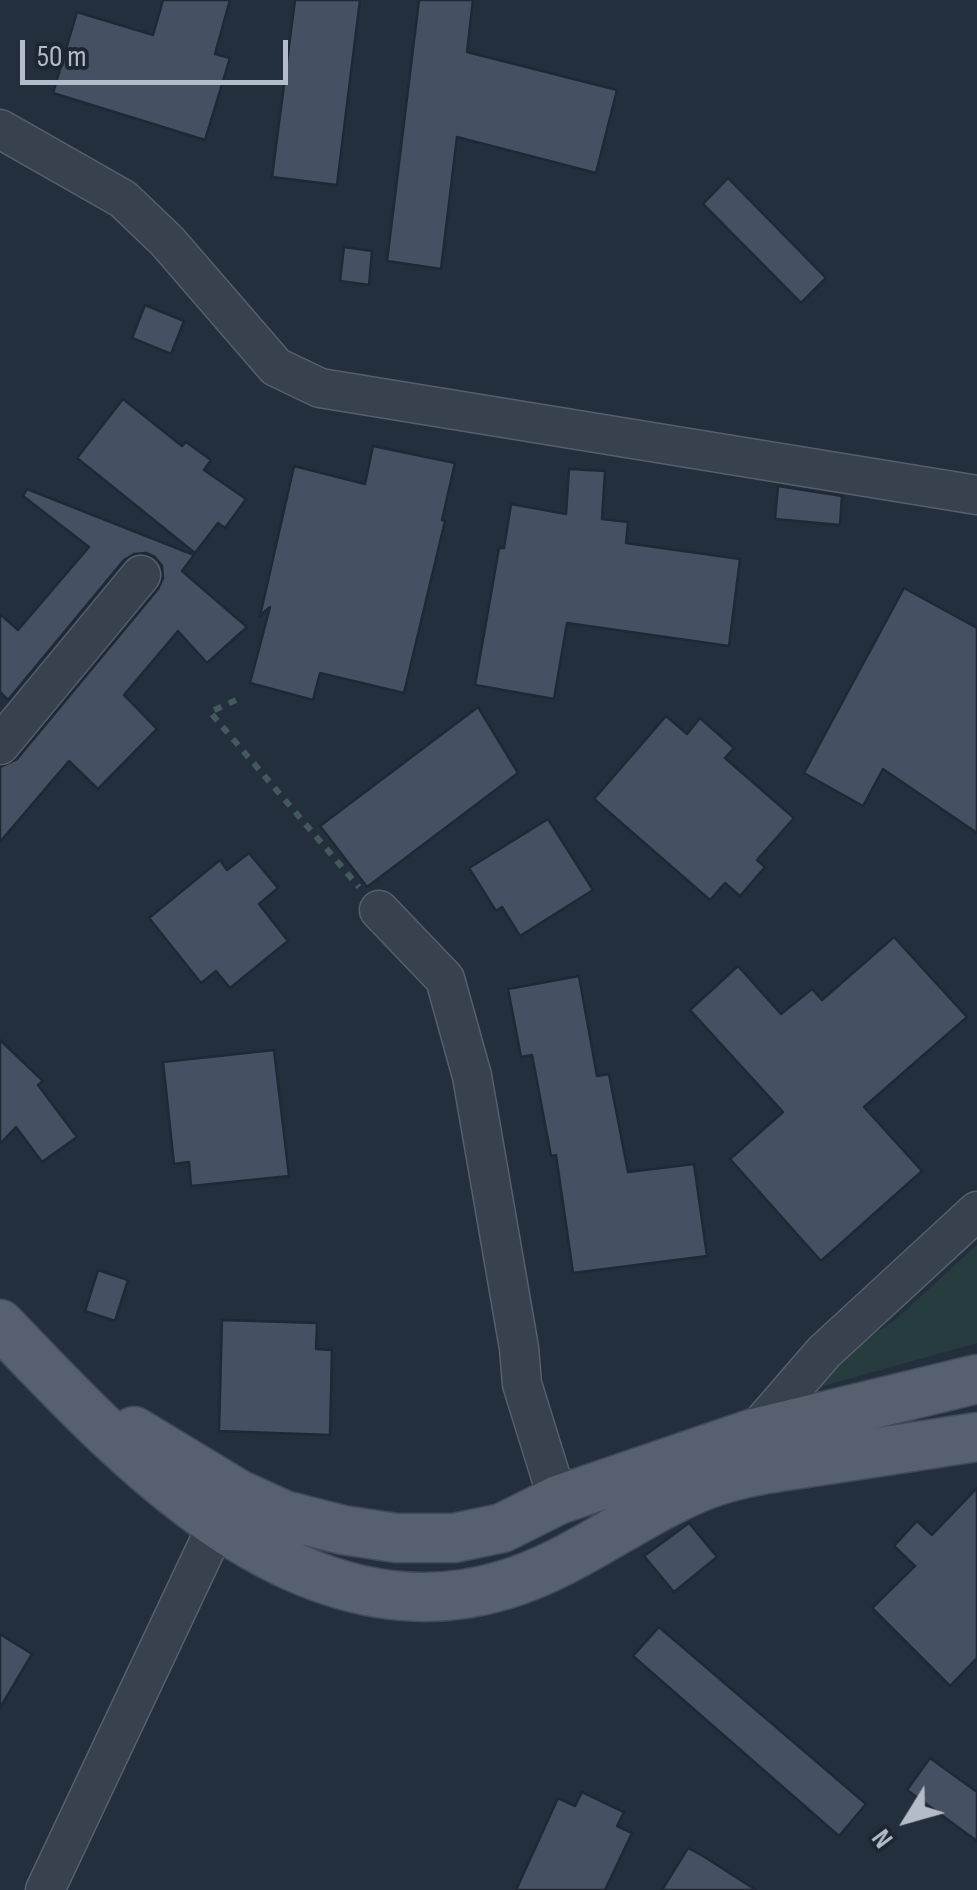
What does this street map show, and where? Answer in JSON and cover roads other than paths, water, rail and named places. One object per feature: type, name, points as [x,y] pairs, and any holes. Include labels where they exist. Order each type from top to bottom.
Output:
[{"type":"main road","points":[[0,1324],[168,1490],[217,1525],[327,1582],[377,1595],[466,1596],[542,1569],[709,1484],[760,1470],[977,1437]]},
{"type":"main road","points":[[58,1385],[238,1494],[284,1515],[396,1538],[454,1538],[502,1528],[558,1500],[754,1433],[977,1379]]},
{"type":"street","points":[[0,129],[124,199],[167,242],[276,368],[320,388],[977,494]]},
{"type":"street","points":[[0,744],[142,576]]},
{"type":"street","points":[[379,910],[444,978],[472,1076],[522,1384],[558,1500]]},
{"type":"street","points":[[754,1433],[824,1352],[977,1211]]},
{"type":"street","points":[[45,1890],[217,1525]]}]
